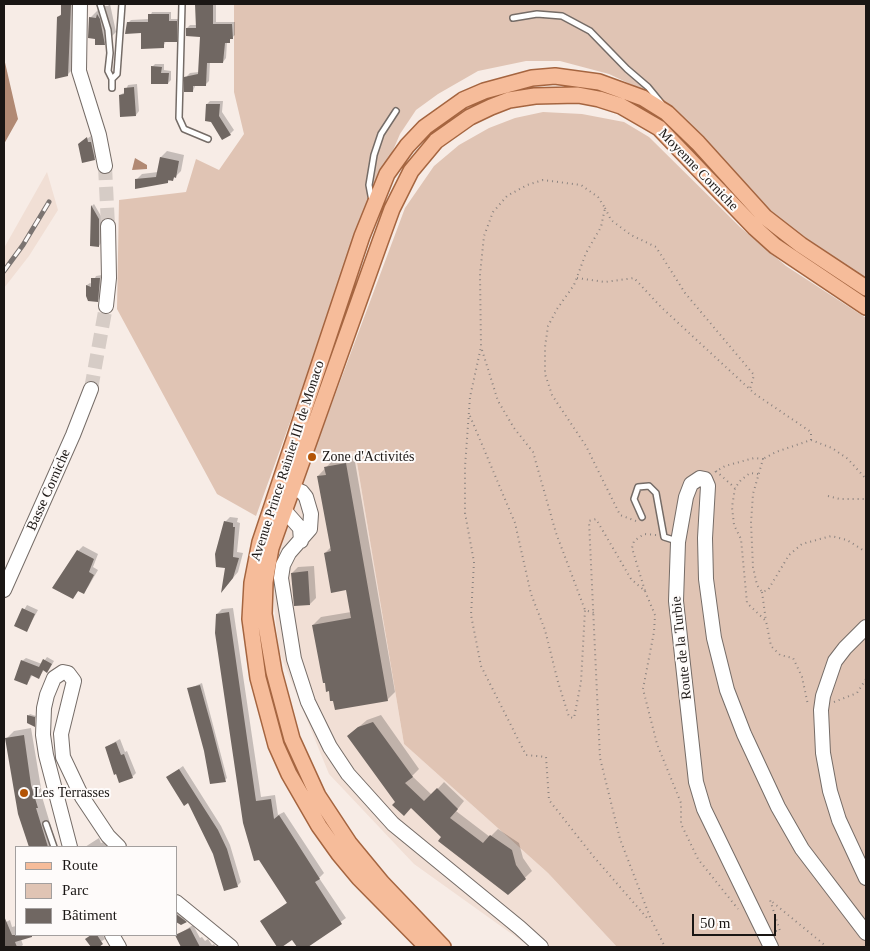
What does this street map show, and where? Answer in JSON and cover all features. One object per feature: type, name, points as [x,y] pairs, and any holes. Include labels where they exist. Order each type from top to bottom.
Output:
[{"type":"main road","name":"Moyenne Corniche","points":[[407,146],[431,122],[463,100],[491,88],[532,78],[563,77],[599,82],[643,98],[667,113],[698,143],[765,217],[801,245],[866,288]]},
{"type":"main road","name":"Moyenne Corniche","points":[[411,171],[436,141],[470,117],[509,100],[535,96],[578,95],[599,99],[621,106],[659,128],[775,246],[866,307]]},
{"type":"main road","name":"Avenue Prince Rainier III de Monaco","points":[[407,146],[387,174],[374,204],[284,471],[282,501],[266,569],[264,614],[274,672],[292,739],[318,796],[349,843],[382,883],[443,947]]},
{"type":"main road","name":"Avenue Prince Rainier III de Monaco","points":[[411,171],[392,209],[282,501],[254,563],[250,620],[258,678],[276,745],[305,803],[339,854],[359,878],[427,947]]},
{"type":"street","points":[[80,4],[79,71],[100,135],[105,166]]},
{"type":"street","points":[[106,306],[109,278],[108,226]]},
{"type":"street","name":"Basse Corniche","points":[[4,590],[77,427],[91,388]]},
{"type":"street","name":"Route de la Turbie","points":[[771,947],[720,845],[704,809],[696,782],[671,539],[688,489],[694,481],[700,478],[705,479],[708,491],[705,538],[708,596],[714,638],[727,690],[744,734],[778,807],[802,849],[866,932]]},
{"type":"street","points":[[301,541],[298,523],[282,501],[306,497],[311,514],[310,529],[301,541],[289,553],[283,565],[281,578],[294,659],[308,702],[330,747],[348,774],[393,824],[541,947]]},
{"type":"street","points":[[866,627],[850,642],[835,662],[820,710],[823,753],[830,790],[839,820],[866,878]]},
{"type":"street","points":[[72,846],[46,755],[43,721],[47,695],[54,678],[58,674],[71,670],[74,687],[60,734],[63,757],[82,797],[118,846]]},
{"type":"street","points":[[178,904],[231,947]]},
{"type":"street","points":[[113,936],[119,947]]},
{"type":"lane","points":[[100,4],[109,36],[108,71],[112,79],[112,88]]},
{"type":"lane","points":[[112,79],[117,74],[122,4]]},
{"type":"lane","points":[[182,4],[179,118],[184,129],[208,139]]},
{"type":"lane","points":[[513,18],[537,14],[562,16],[590,31],[627,69],[648,86],[667,113]]},
{"type":"lane","points":[[374,204],[369,185],[374,155],[381,134],[396,111]]},
{"type":"lane","points":[[642,517],[634,499],[638,487],[649,486],[656,493],[671,539]]},
{"type":"lane","points":[[46,824],[54,846]]},
{"type":"path","points":[[469,414],[515,523],[531,594],[545,630],[569,717],[574,718],[581,682],[585,610],[556,533],[534,452],[514,428],[498,401],[482,347],[480,274],[484,236],[493,212],[507,196],[528,185],[543,180],[563,181],[581,185],[598,197],[611,220],[631,235],[656,247],[685,293],[754,375],[750,389]]},
{"type":"path","points":[[605,208],[601,227],[586,252],[577,278],[548,326],[544,347],[545,374],[552,395],[586,446],[620,515],[632,520],[639,520],[642,517]]},
{"type":"path","points":[[577,278],[605,282],[634,278],[661,307],[750,389],[811,432],[811,440]]},
{"type":"path","points":[[482,347],[470,396],[465,467],[465,513],[474,562],[471,615],[481,666],[526,755],[546,757],[549,800],[593,856],[647,918],[650,917]]},
{"type":"path","points":[[735,488],[716,471],[754,458],[762,459],[811,440],[832,448],[848,458],[866,479]]},
{"type":"path","points":[[762,459],[753,494],[751,523],[753,567],[757,585],[762,592],[771,646],[780,655],[793,658],[802,678],[807,703],[811,708],[820,710],[857,693],[866,679]]},
{"type":"path","points":[[758,474],[750,473],[735,488],[732,507],[734,525],[741,539],[747,603],[766,621]]},
{"type":"path","points":[[828,496],[840,499],[866,499]]},
{"type":"path","points":[[665,947],[650,917],[620,838],[600,758],[589,521],[596,519],[631,579],[645,591],[632,548],[634,541],[644,534],[671,539]]},
{"type":"path","points":[[762,592],[768,590],[789,555],[802,544],[831,536],[847,540],[866,552]]},
{"type":"path","points":[[585,610],[594,613]]},
{"type":"shaded area","points":[[4,58],[18,119],[4,144]]},
{"type":"shaded area","points":[[135,158],[147,165],[147,169],[132,170]]},
{"type":"shaded area","points":[[47,172],[58,210],[29,256],[4,288],[4,248]]},
{"type":"shaded area","points":[[355,451],[404,744],[548,873],[617,947],[530,947],[414,864],[329,774],[279,651],[270,568],[313,454]]},
{"type":"green space","points":[[234,4],[866,4],[866,281],[785,223],[767,207],[662,99],[609,74],[560,61],[526,61],[478,71],[438,94],[416,110],[400,134],[364,218],[256,516],[217,494],[117,309],[119,200],[186,192],[196,159],[219,170],[244,134],[234,92]]},
{"type":"green space","points":[[543,112],[582,114],[624,122],[649,137],[740,227],[786,266],[866,318],[866,947],[617,947],[548,873],[404,744],[355,451],[313,454],[405,208],[434,166],[459,145],[489,128],[515,118]]},
{"type":"building","points":[[61,4],[71,4],[68,76],[55,79],[57,17],[61,15]]},
{"type":"building","points":[[195,4],[213,4],[213,24],[232,24],[233,39],[230,39],[230,43],[225,43],[223,63],[207,63],[206,86],[193,86],[193,92],[184,92],[184,77],[198,74],[200,37],[186,36],[186,28],[196,28]]},
{"type":"building","points":[[97,14],[100,19],[105,45],[95,45],[95,39],[88,38],[89,17],[96,18]]},
{"type":"building","points":[[148,14],[169,14],[169,21],[177,21],[177,42],[164,42],[164,48],[141,49],[141,33],[125,34],[127,22],[148,22]]},
{"type":"building","points":[[151,66],[162,67],[161,73],[169,73],[168,84],[151,84]]},
{"type":"building","points":[[134,87],[136,116],[120,117],[119,95],[124,94],[124,88]]},
{"type":"building","points":[[206,104],[220,104],[219,116],[231,135],[222,140],[211,122],[205,121]]},
{"type":"building","points":[[87,137],[88,142],[91,142],[95,160],[82,163],[78,144]]},
{"type":"building","points":[[160,157],[179,161],[176,178],[174,177],[173,181],[168,180],[168,183],[135,189],[135,179],[156,177]]},
{"type":"building","points":[[91,205],[99,219],[99,247],[90,246]]},
{"type":"building","points":[[91,278],[100,278],[98,302],[88,301],[86,296],[86,285],[91,287]]},
{"type":"building","points":[[346,463],[388,701],[335,710],[333,701],[330,701],[329,691],[326,692],[325,683],[323,683],[312,625],[351,618],[346,590],[331,593],[324,553],[331,551],[317,476],[326,475],[324,467]]},
{"type":"building","points":[[224,521],[233,523],[233,527],[235,527],[233,557],[239,558],[233,578],[221,593],[225,568],[216,567],[215,554]]},
{"type":"building","points":[[77,550],[94,559],[89,572],[94,575],[84,594],[78,591],[73,599],[52,588]]},
{"type":"building","points":[[308,571],[310,605],[294,606],[291,573]]},
{"type":"building","points":[[22,608],[35,614],[27,632],[14,626]]},
{"type":"building","points":[[229,612],[256,801],[271,799],[274,819],[279,815],[320,879],[315,882],[342,924],[308,947],[297,947],[292,940],[282,947],[277,947],[260,921],[287,903],[259,860],[254,861],[243,823],[215,633],[216,614]]},
{"type":"building","points":[[43,659],[52,664],[47,673],[43,670],[39,679],[31,675],[27,685],[14,680],[21,660],[39,667]]},
{"type":"building","points":[[200,685],[226,782],[210,784],[204,751],[187,688]]},
{"type":"building","points":[[27,715],[35,717],[35,727],[27,723]]},
{"type":"building","points":[[373,722],[413,777],[405,783],[424,801],[437,788],[458,809],[450,818],[483,843],[490,835],[512,850],[516,865],[526,879],[508,895],[438,841],[441,837],[411,808],[404,816],[392,805],[395,802],[347,736],[358,727]]},
{"type":"building","name":"Les Terrasses","points":[[24,735],[31,785],[48,846],[29,846],[18,814],[5,738]]},
{"type":"building","points":[[116,742],[121,755],[124,754],[133,778],[119,783],[116,774],[114,775],[105,747]]},
{"type":"building","points":[[179,769],[218,830],[227,849],[238,887],[224,891],[213,854],[188,803],[184,806],[166,777]]},
{"type":"building","points":[[178,915],[187,922],[181,925],[178,923]]},
{"type":"building","points":[[4,916],[12,935],[32,937],[15,942],[17,947],[4,947]]},
{"type":"building","points":[[190,928],[200,947],[181,947],[176,936],[178,936],[178,934]]},
{"type":"building","points":[[90,936],[98,936],[103,944],[99,947],[91,947],[85,939]]},
{"type":"tunnel","points":[[105,166],[108,226]]},
{"type":"tunnel","points":[[91,389],[106,306]]},
{"type":"railway","points":[[4,271],[23,245],[49,202]]},
{"type":"place","name":"Zone d'Activités","points":[[312,457]]},
{"type":"place","name":"Les Terrasses","points":[[24,793]]}]
